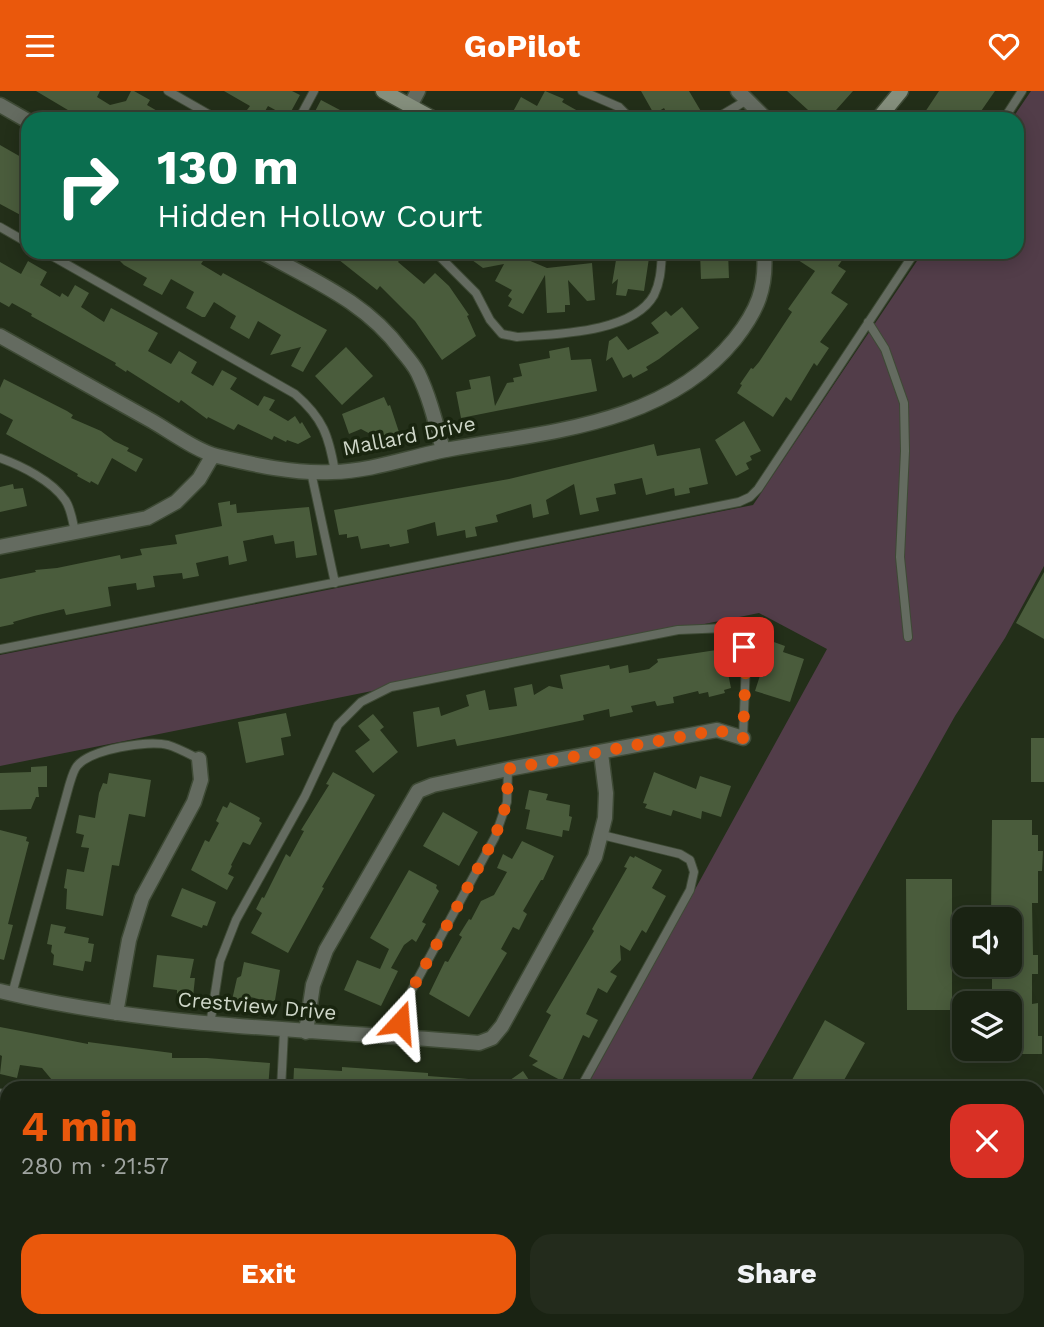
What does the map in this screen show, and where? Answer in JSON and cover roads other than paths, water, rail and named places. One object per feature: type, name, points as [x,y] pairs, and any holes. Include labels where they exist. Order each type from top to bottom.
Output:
[{"type":"street","points":[[383,91],[421,112]]},
{"type":"street","points":[[410,106],[418,91]]},
{"type":"street","points":[[884,112],[901,91]]},
{"type":"street","points":[[742,95],[759,112]]},
{"type":"street","points":[[0,106],[21,117]]},
{"type":"street","points":[[274,259],[371,315],[396,342],[417,370],[432,407],[443,450]]},
{"type":"street","name":"Mallard Drive","points":[[0,336],[213,455],[262,466],[335,472],[373,468],[443,450],[606,420],[649,405],[691,382],[728,347],[752,316],[766,276],[765,259]]},
{"type":"street","points":[[0,547],[147,518],[176,502],[199,479],[213,455]]},
{"type":"street","points":[[306,1032],[313,985],[326,950],[418,791],[433,785],[508,769],[717,730],[743,738]]},
{"type":"street","name":"Crestview Drive","points":[[6,993],[116,1013],[210,1025],[479,1043],[492,1038],[502,1026],[585,878],[603,835],[607,793],[601,753]]},
{"type":"street","points":[[116,1013],[129,940],[142,898],[194,802],[201,780],[199,759]]},
{"type":"lane","points":[[168,91],[205,112]]},
{"type":"lane","points":[[303,112],[314,91]]},
{"type":"lane","points":[[582,91],[619,107],[624,112]]},
{"type":"lane","points":[[1008,112],[1022,91]]},
{"type":"lane","points":[[723,112],[742,95]]},
{"type":"lane","points":[[0,227],[21,239]]},
{"type":"lane","points":[[57,259],[295,394],[313,409],[325,430],[335,472]]},
{"type":"lane","points":[[442,259],[476,293],[490,320],[502,334],[517,337],[611,325],[639,313],[653,296],[660,280],[662,259]]},
{"type":"lane","points":[[0,649],[726,505],[750,497],[910,259]]},
{"type":"lane","points":[[869,322],[885,349],[904,404],[905,451],[900,557],[908,637]]},
{"type":"lane","points":[[0,458],[29,471],[53,488],[67,502],[75,532]]},
{"type":"lane","points":[[311,471],[335,583]]},
{"type":"lane","points":[[210,1025],[220,961],[236,920],[305,796],[338,725],[361,702],[391,687],[404,684],[678,630],[726,628],[742,633],[746,661],[743,738]]},
{"type":"lane","points":[[6,993],[76,767],[88,757],[152,743],[169,746],[199,759]]},
{"type":"lane","points":[[398,1038],[403,1006],[495,837],[507,802],[508,769]]},
{"type":"lane","points":[[584,1081],[690,890],[694,871],[690,860],[680,854],[603,835]]},
{"type":"lane","points":[[281,1081],[284,1031]]}]
